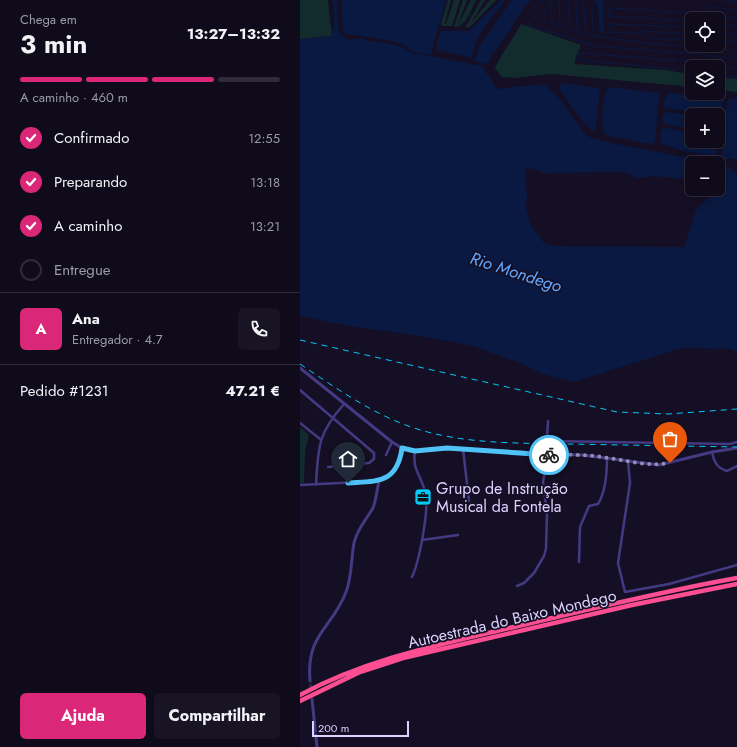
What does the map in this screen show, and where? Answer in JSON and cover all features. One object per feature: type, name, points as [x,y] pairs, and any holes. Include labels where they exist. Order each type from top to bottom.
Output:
[{"type":"highway","name":"Autoestrada do Baixo Mondego","points":[[300,695],[362,666],[401,653],[631,599],[737,578]]},
{"type":"highway","name":"Autoestrada do Baixo Mondego","points":[[300,701],[360,672],[403,658],[632,605],[737,584]]},
{"type":"highway","points":[[702,591],[737,587]]},
{"type":"street","points":[[300,368],[392,442],[402,448],[415,451],[463,449],[547,455],[582,455],[659,465],[712,452],[737,448]]},
{"type":"street","points":[[300,390],[372,450],[374,456],[373,460],[368,463],[328,467]]},
{"type":"street","points":[[316,485],[320,439],[332,418],[344,404]]},
{"type":"street","points":[[517,586],[524,583],[534,573],[544,556],[546,549],[546,513],[543,482],[547,455],[548,421]]},
{"type":"street","points":[[300,423],[320,439]]},
{"type":"street","points":[[547,441],[730,444],[737,442]]},
{"type":"street","points":[[386,454],[392,442]]},
{"type":"street","points":[[300,485],[379,481],[386,479],[393,472],[400,458],[402,448]]},
{"type":"street","points":[[463,449],[468,501]]},
{"type":"street","points":[[412,577],[426,518],[426,495],[417,475],[414,461],[415,451]]},
{"type":"street","points":[[712,452],[715,463],[720,468],[727,471],[737,466]]},
{"type":"street","points":[[579,562],[580,527],[589,506],[598,504],[602,498],[607,470],[606,457]]},
{"type":"street","points":[[628,461],[630,483],[618,563],[626,592],[669,584],[737,565]]},
{"type":"street","points":[[310,680],[310,656],[315,642],[340,607],[347,590],[354,543],[359,529],[372,509],[379,481]]},
{"type":"street","points":[[422,540],[458,535]]},
{"type":"street","points":[[312,700],[317,747]]},
{"type":"green space","points":[[300,0],[328,0],[332,36],[300,39]]},
{"type":"green space","points":[[448,0],[451,0],[446,24],[454,0],[460,0],[452,26],[443,26],[441,24]]},
{"type":"green space","points":[[463,0],[467,0],[458,25],[471,0],[476,0],[465,21],[462,24],[454,27]]},
{"type":"green space","points":[[481,0],[485,0],[471,23],[490,0],[496,0],[470,27],[465,28]]},
{"type":"green space","points":[[521,24],[581,45],[575,59],[575,64],[664,70],[685,73],[685,86],[552,74],[513,78],[502,77],[495,68]]},
{"type":"green space","points":[[725,78],[737,79],[737,92],[725,91]]},
{"type":"green space","points":[[300,427],[309,435],[305,450],[304,483],[300,483]]},
{"type":"water","points":[[341,0],[446,0],[431,55],[413,52],[403,44],[343,32]]},
{"type":"water","points":[[501,0],[505,0],[477,38],[472,58],[437,50],[437,42],[441,31],[469,31]]},
{"type":"water","points":[[512,0],[531,0],[523,9],[508,34],[490,57],[487,64],[475,62],[478,48]]},
{"type":"water","points":[[595,0],[603,0],[604,33],[599,30],[598,5]]},
{"type":"water","name":"Rio Mondego","points":[[332,29],[339,29],[340,34],[348,40],[363,38],[366,41],[396,45],[412,53],[482,66],[497,89],[544,84],[558,97],[587,136],[611,143],[685,157],[685,179],[652,176],[638,178],[625,172],[544,173],[530,168],[525,170],[527,196],[526,209],[531,226],[544,243],[554,246],[684,247],[696,210],[710,196],[725,196],[725,165],[737,173],[737,354],[732,349],[681,348],[574,382],[543,374],[520,363],[473,346],[422,336],[355,327],[300,316],[300,39],[331,36]]},
{"type":"water","points":[[563,83],[600,88],[595,131],[586,125],[560,90],[560,85]]},
{"type":"water","points":[[609,87],[659,93],[655,143],[650,144],[605,135],[603,131],[602,111],[605,96]]},
{"type":"water","points":[[668,93],[685,94],[685,100],[723,100],[722,108],[685,108],[685,111],[665,108],[663,104]]},
{"type":"water","points":[[729,99],[737,99],[737,160],[730,158],[727,160],[725,156],[722,155],[723,148],[725,148],[727,102]]},
{"type":"water","points":[[665,112],[685,114],[685,128],[664,124],[662,119]]},
{"type":"water","points":[[665,128],[685,132],[685,148],[717,148],[716,156],[683,151],[662,144],[660,138],[662,129]]},
{"type":"waterway","points":[[335,0],[336,29]]},
{"type":"waterway","points":[[550,0],[552,21]]},
{"type":"waterway","points":[[559,0],[560,24]]},
{"type":"waterway","points":[[568,0],[570,27]]},
{"type":"waterway","points":[[576,0],[577,29]]},
{"type":"waterway","points":[[583,0],[586,33]]},
{"type":"waterway","points":[[725,0],[737,2]]},
{"type":"waterway","points":[[546,20],[543,1],[538,2],[537,10],[527,25],[595,46],[737,59]]},
{"type":"waterway","points":[[737,11],[705,5],[705,13],[737,18]]},
{"type":"waterway","points":[[592,6],[593,36],[664,45],[700,46],[737,51]]},
{"type":"waterway","points":[[685,13],[612,8],[608,11],[609,16],[685,21]]},
{"type":"waterway","points":[[533,17],[592,36]]},
{"type":"waterway","points":[[685,27],[608,24],[608,32],[644,34],[644,31],[685,34]]},
{"type":"waterway","points":[[725,24],[737,27]]},
{"type":"waterway","points":[[725,33],[737,35]]},
{"type":"waterway","points":[[651,38],[685,40]]},
{"type":"waterway","points":[[725,40],[737,42]]},
{"type":"waterway","points":[[685,61],[579,53],[578,60],[685,70]]},
{"type":"waterway","points":[[725,67],[737,69]]},
{"type":"waterway","points":[[725,76],[737,77]]},
{"type":"tunnel","points":[[310,680],[311,690]]},
{"type":"railway","points":[[300,340],[617,412],[668,414],[737,409]]},
{"type":"railway","points":[[300,364],[369,408],[414,428],[451,437],[509,443],[737,447]]},
{"type":"way so far","points":[[549,455],[582,455],[659,465],[670,463]]},
{"type":"place","name":"Grupo de Instrução Musical da Fontela","points":[[423,497]]},
{"type":"route","points":[[348,483],[379,481],[386,479],[393,472],[400,458],[402,448],[415,451],[447,448],[549,455]]}]
